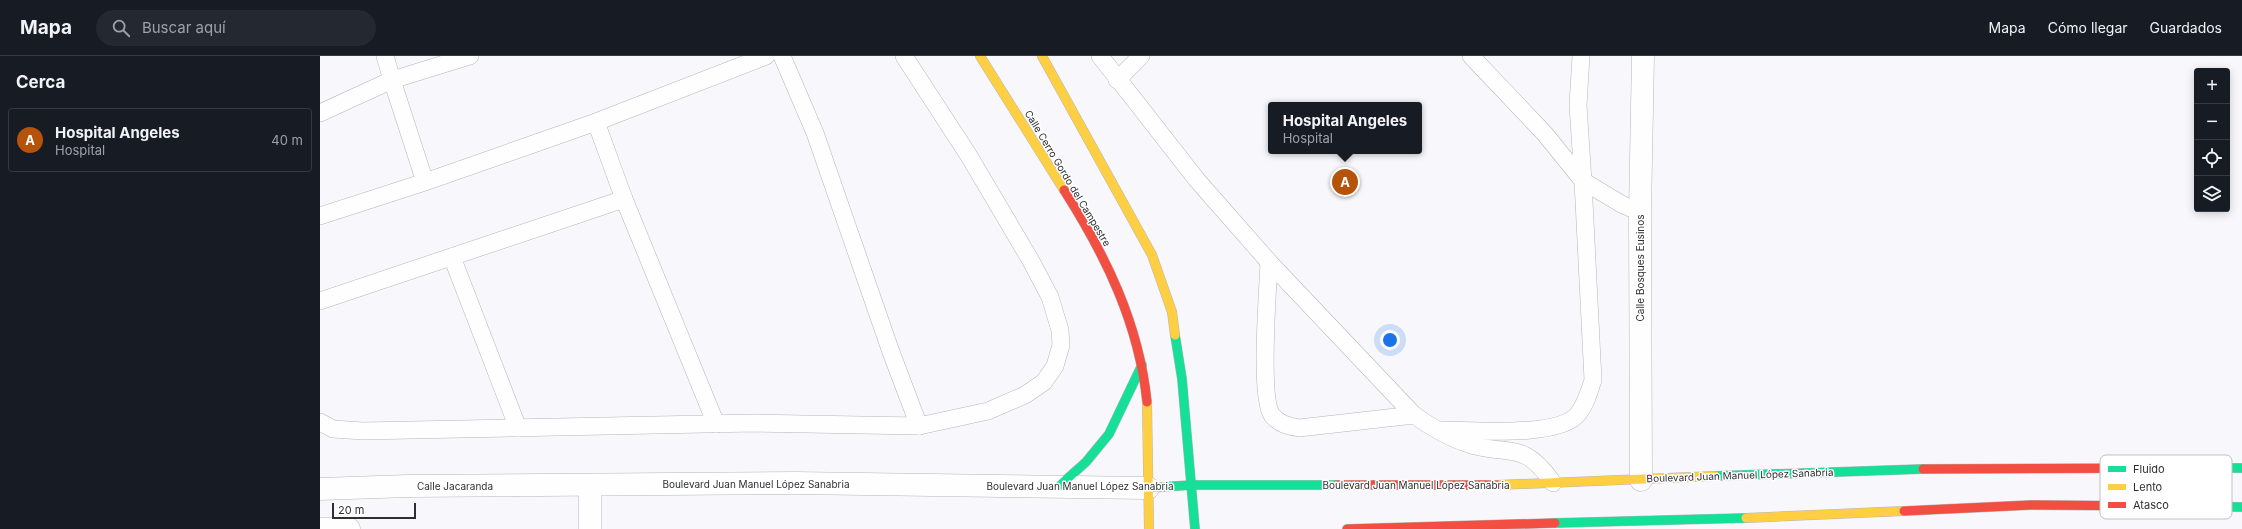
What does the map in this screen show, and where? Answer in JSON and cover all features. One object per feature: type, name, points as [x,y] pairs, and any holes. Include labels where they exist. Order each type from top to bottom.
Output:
[{"type":"street","name":"Calle Cerro Gordo del Campestre","points":[[980,56],[1083,219],[1114,277],[1129,315],[1142,364],[1149,424],[1149,529]]},
{"type":"street","points":[[1042,56],[1152,255],[1172,312],[1182,379],[1195,529]]},
{"type":"street","name":"Calle Bosques Eusinos","points":[[1640,480],[1640,212],[1643,56]]},
{"type":"street","points":[[1059,486],[1086,462],[1109,434],[1142,364]]},
{"type":"street","name":"Boulevard Juan Manuel López Sanabria","points":[[590,485],[795,483],[1148,488],[1191,485],[1509,485],[1888,469],[2100,468]]},
{"type":"street","name":"Boulevard Juan Manuel López Sanabria","points":[[2232,468],[2242,468]]},
{"type":"street","points":[[590,485],[590,529]]},
{"type":"street","name":"Calle Jacaranda","points":[[320,490],[408,486],[590,485]]},
{"type":"street","points":[[1347,529],[1732,518],[2031,505],[2100,506]]},
{"type":"street","points":[[2232,507],[2242,507]]},
{"type":"street","points":[[320,528],[349,529]]},
{"type":"lane","points":[[384,56],[425,182]]},
{"type":"lane","points":[[320,113],[392,80],[470,56]]},
{"type":"lane","points":[[320,216],[425,182],[596,122],[766,56]]},
{"type":"lane","points":[[782,56],[815,133],[891,352],[919,426]]},
{"type":"lane","points":[[320,422],[333,429],[364,431],[754,423],[919,426],[988,411],[1025,395],[1044,382],[1056,366],[1061,345],[1060,330],[1050,297],[969,156],[904,56]]},
{"type":"lane","points":[[1100,56],[1117,80],[1197,180],[1269,262],[1414,415],[1435,430],[1472,445],[1506,450],[1532,458],[1553,483]]},
{"type":"lane","points":[[1117,80],[1141,56]]},
{"type":"lane","points":[[1471,56],[1544,134],[1583,181],[1623,205],[1640,212]]},
{"type":"lane","points":[[1435,430],[1531,430],[1562,425],[1578,414],[1588,398],[1593,380],[1578,112],[1581,56]]},
{"type":"lane","points":[[596,122],[624,199],[716,424]]},
{"type":"lane","points":[[320,301],[624,199]]},
{"type":"lane","points":[[452,257],[518,428]]},
{"type":"lane","points":[[1269,262],[1264,376],[1272,415],[1285,426],[1299,428],[1414,415]]},
{"type":"traffic: fast","points":[[1175,335],[1182,379],[1195,529]]},
{"type":"traffic: fast","points":[[1059,486],[1086,462],[1109,434],[1142,365]]},
{"type":"traffic: fast","points":[[2232,468],[2242,468]]},
{"type":"traffic: fast","points":[[1715,476],[1923,469]]},
{"type":"traffic: fast","points":[[1148,488],[1191,485],[1337,485]]},
{"type":"traffic: fast","points":[[2232,507],[2242,507]]},
{"type":"traffic: fast","points":[[1555,523],[1746,518]]},
{"type":"traffic: slow","points":[[980,56],[1064,190]]},
{"type":"traffic: slow","points":[[1042,56],[1152,255],[1172,312],[1175,335]]},
{"type":"traffic: slow","points":[[1147,402],[1149,529]]},
{"type":"traffic: slow","points":[[1497,485],[1715,476]]},
{"type":"traffic: slow","points":[[1746,518],[1904,511]]},
{"type":"traffic: jam","points":[[1064,190],[1094,240],[1118,292],[1137,345],[1147,402]]},
{"type":"traffic: jam","points":[[1923,469],[2100,468]]},
{"type":"traffic: jam","points":[[1337,485],[1497,485]]},
{"type":"traffic: jam","points":[[1904,511],[2031,505],[2100,506]]},
{"type":"traffic: jam","points":[[1347,529],[1555,523]]},
{"type":"place","name":"Hospital Angeles","points":[[1345,182]]}]
